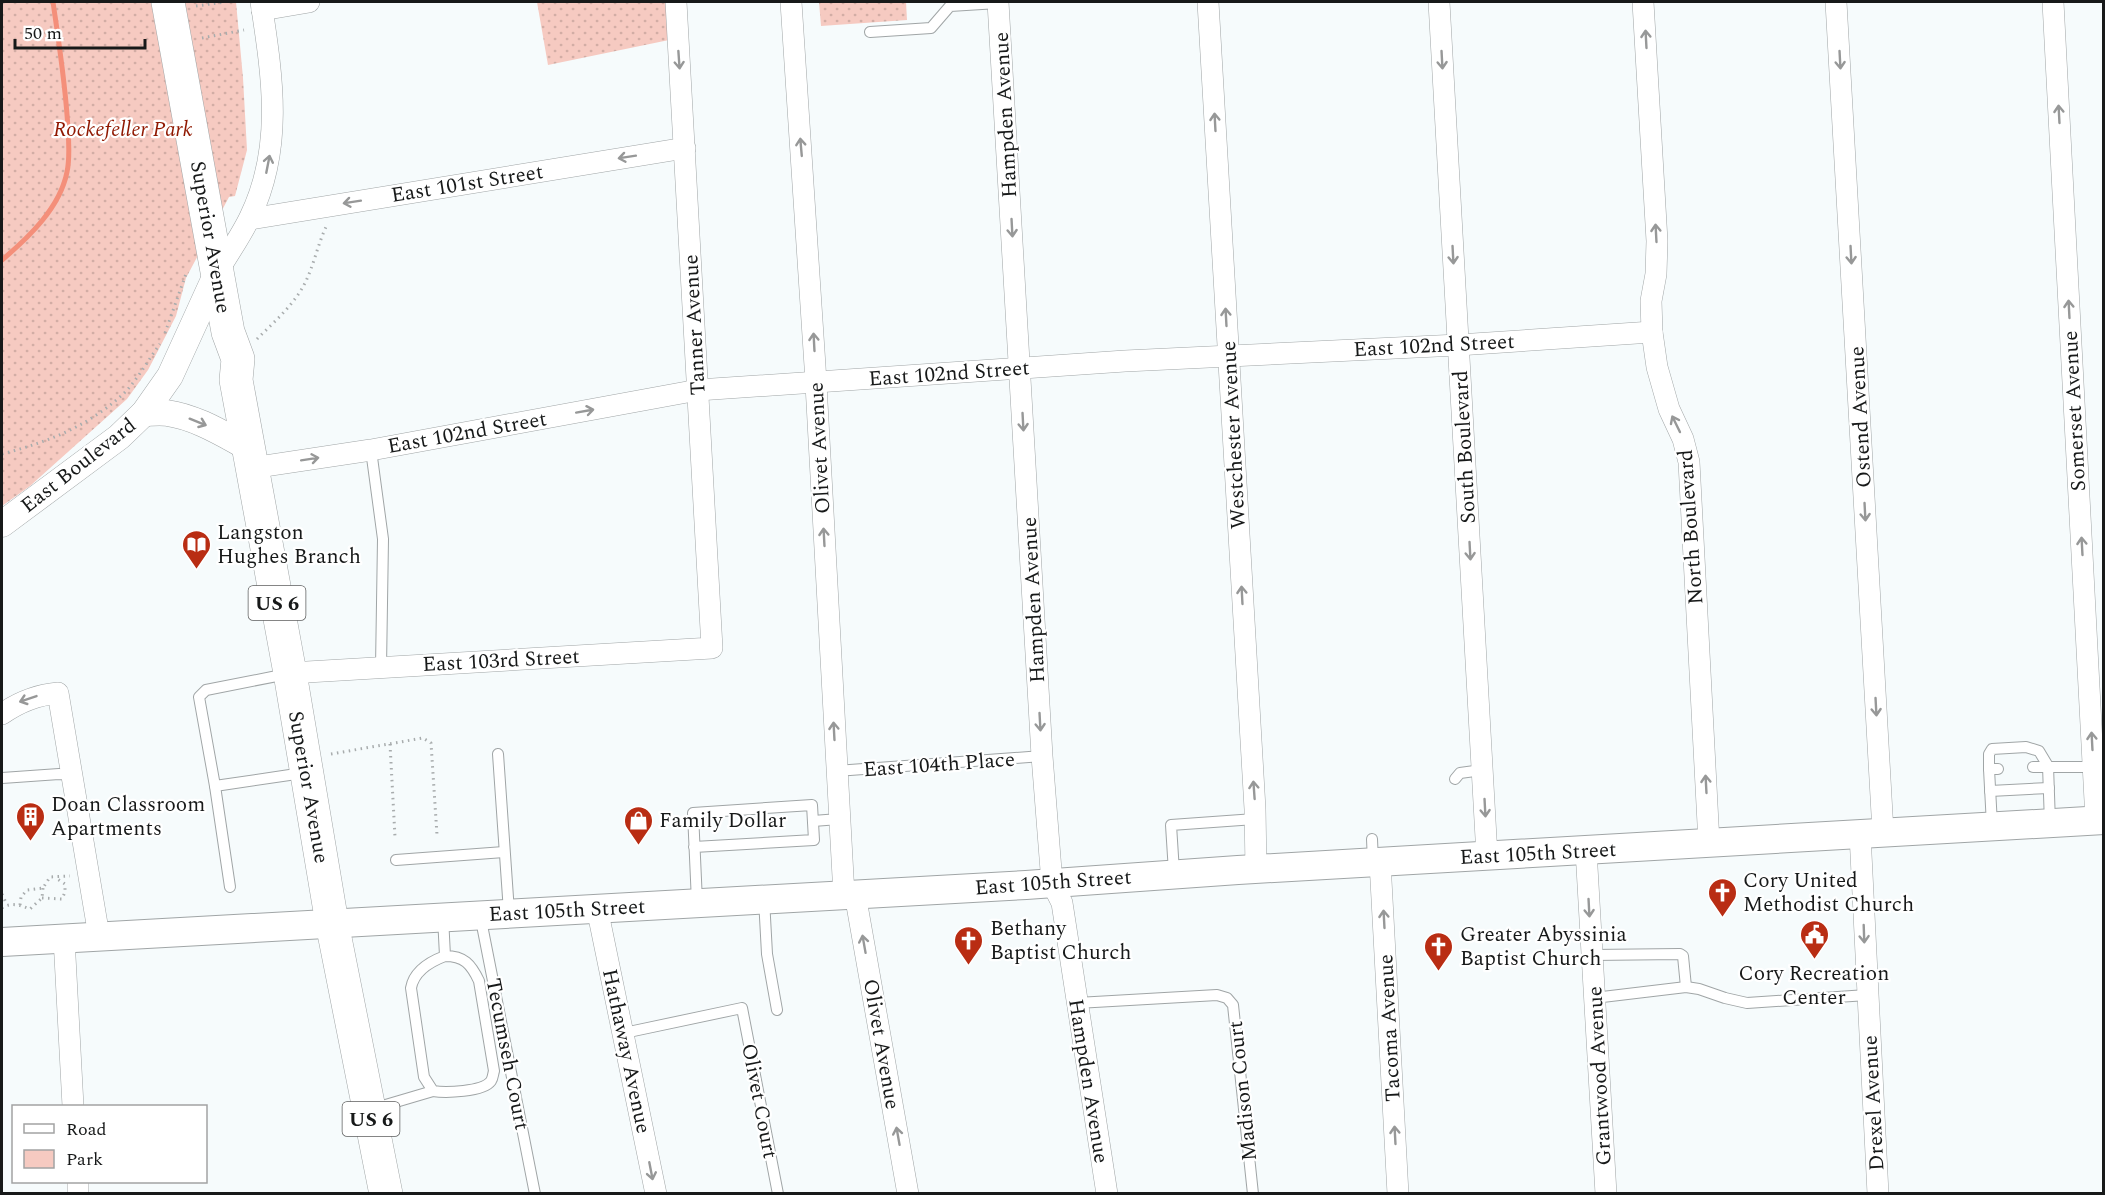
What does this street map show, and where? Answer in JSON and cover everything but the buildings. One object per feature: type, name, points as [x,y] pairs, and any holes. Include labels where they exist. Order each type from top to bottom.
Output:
[{"type":"main road","name":"Superior Avenue","points":[[182,4],[202,272],[242,336],[237,380],[250,458],[290,673],[319,763],[332,923],[386,1194]]},
{"type":"main road","name":"East 105th Street","points":[[2,942],[1052,883],[1256,869],[1375,854],[1487,856],[2100,820]]},
{"type":"street","points":[[262,6],[309,2]]},
{"type":"street","name":"Tanner Avenue","points":[[676,2],[712,648]]},
{"type":"street","name":"Olivet Avenue","points":[[791,2],[816,382],[839,819],[849,894],[908,1194]]},
{"type":"street","name":"Hampden Avenue","points":[[998,2],[1042,756],[1052,883],[1062,903],[1107,1194]]},
{"type":"street","name":"Westchester Avenue","points":[[1208,2],[1256,869]]},
{"type":"street","name":"South Boulevard","points":[[1439,2],[1487,856]]},
{"type":"street","name":"North Boulevard","points":[[1644,2],[1657,241],[1656,274],[1651,301],[1652,332],[1657,367],[1689,462],[1709,843]]},
{"type":"street","name":"Ostend Avenue","points":[[1836,2],[1872,833]]},
{"type":"street","name":"Somerset Avenue","points":[[2053,2],[2093,767],[2100,820]]},
{"type":"street","name":"East Boulevard","points":[[2,524],[119,437],[144,413],[170,376],[202,272],[250,219],[265,180],[272,147],[274,109],[272,71],[262,6]]},
{"type":"street","name":"East 101st Street","points":[[250,219],[685,148]]},
{"type":"street","name":"East 102nd Street","points":[[250,458],[371,450],[698,390],[1228,355],[1458,345],[1652,332]]},
{"type":"street","points":[[144,413],[167,413],[190,419],[213,429],[250,458]]},
{"type":"street","name":"East 103rd Street","points":[[290,673],[712,648]]},
{"type":"street","points":[[2,714],[19,702],[58,693],[99,936]]},
{"type":"street","name":"Drexel Avenue","points":[[1872,833],[1867,995],[1878,1194]]},
{"type":"street","name":"Grantwood Avenue","points":[[1586,850],[1606,1194]]},
{"type":"street","name":"Tacoma Avenue","points":[[1375,854],[1398,1194]]},
{"type":"street","name":"Hathaway Avenue","points":[[597,908],[656,1194]]},
{"type":"street","points":[[64,938],[73,1105]]},
{"type":"lane","points":[[870,32],[931,28],[950,6],[998,2]]},
{"type":"lane","points":[[371,450],[383,539],[381,667]]},
{"type":"lane","points":[[230,887],[199,697],[206,690],[290,673]]},
{"type":"lane","points":[[1992,827],[1990,791],[1993,769],[1990,750],[1994,748],[2034,748],[2044,757],[2048,766],[2050,823]]},
{"type":"lane","points":[[498,754],[509,913]]},
{"type":"lane","name":"East 104th Place","points":[[837,771],[1042,756]]},
{"type":"lane","points":[[215,786],[319,763]]},
{"type":"lane","points":[[2033,767],[2093,767]]},
{"type":"lane","points":[[1455,780],[1463,772],[1482,771]]},
{"type":"lane","points":[[2,778],[72,775]]},
{"type":"lane","points":[[1990,791],[2049,788]]},
{"type":"lane","points":[[694,847],[814,840],[812,805],[693,813],[694,847],[697,903]]},
{"type":"lane","points":[[813,821],[839,819]]},
{"type":"lane","points":[[1174,874],[1171,825],[1255,819]]},
{"type":"lane","points":[[396,860],[504,852]]},
{"type":"lane","points":[[764,899],[767,954],[777,1010]]},
{"type":"lane","name":"Tecumseh Court","points":[[480,915],[535,1194]]},
{"type":"lane","points":[[443,917],[445,956]]},
{"type":"lane","points":[[1592,955],[1680,954],[1683,956],[1686,987]]},
{"type":"lane","points":[[369,1110],[433,1091],[445,1093],[484,1086],[491,1081],[494,1071],[479,981],[473,969],[458,956],[445,956],[419,972],[413,978],[411,988],[424,1077],[433,1091]]},
{"type":"lane","points":[[1594,998],[1686,987],[1747,1004],[1867,995]]},
{"type":"lane","name":"Madison Court","points":[[1077,1003],[1217,995],[1227,998],[1233,1005],[1253,1194]]},
{"type":"lane","name":"Olivet Court","points":[[624,1033],[742,1008],[778,1194]]},
{"type":"path","points":[[182,4],[225,2]]},
{"type":"path","points":[[202,38],[244,30]]},
{"type":"path","points":[[242,336],[295,301],[307,280],[318,243],[328,222]]},
{"type":"path","points":[[2,454],[37,444],[78,428],[123,395],[161,342],[202,272]]},
{"type":"path","points":[[319,763],[390,744],[423,738],[431,743],[436,835]]},
{"type":"path","points":[[390,744],[395,837]]},
{"type":"path","points":[[2,908],[7,905],[20,905],[30,909],[42,898],[47,880],[54,877],[78,876]]},
{"type":"path","points":[[42,898],[62,899],[65,884],[54,877]]},
{"type":"path","points":[[20,905],[21,897],[27,890],[43,888]]},
{"type":"path","points":[[2,894],[7,905]]},
{"type":"green space","name":"Rockefeller Park","points":[[2,2],[236,2],[247,150],[235,196],[229,197],[186,278],[176,316],[148,370],[127,399],[30,486],[2,506]]},
{"type":"green space","points":[[537,2],[667,2],[669,40],[548,65]]},
{"type":"green space","points":[[819,2],[906,2],[907,20],[821,26]]},
{"type":"waterway","points":[[2,260],[32,232],[50,210],[58,198],[69,162],[67,114],[53,2]]},
{"type":"place","name":"Langston Hughes Branch","points":[[196,570]]},
{"type":"place","name":"Doan Classroom Apartments","points":[[30,842]]},
{"type":"place","name":"Family Dollar","points":[[638,846]]},
{"type":"place","name":"Cory United Methodist Church","points":[[1722,918]]},
{"type":"place","name":"Cory Recreation Center","points":[[1814,960]]},
{"type":"place","name":"Bethany Baptist Church","points":[[969,966]]},
{"type":"place","name":"Greater Abyssinia Baptist Church","points":[[1439,972]]}]
